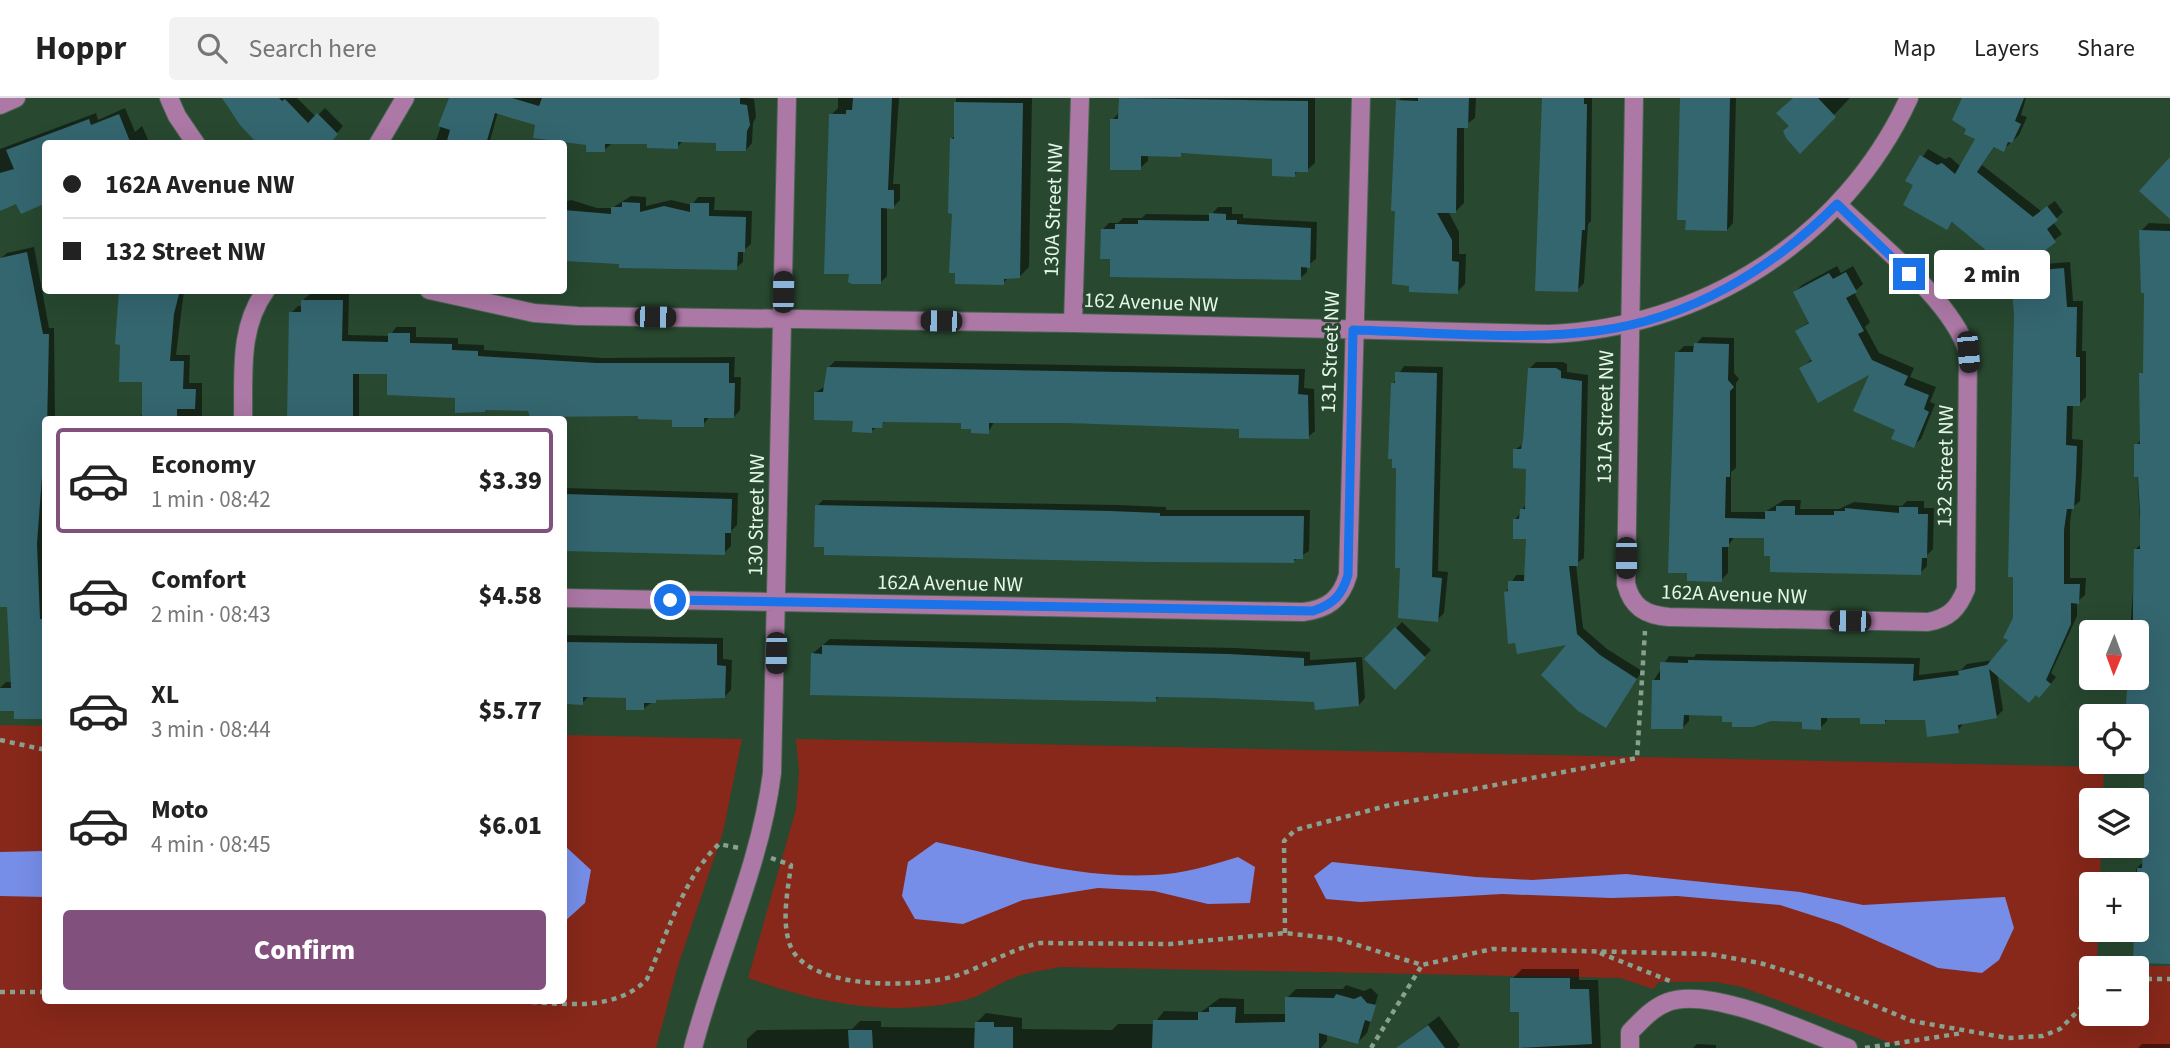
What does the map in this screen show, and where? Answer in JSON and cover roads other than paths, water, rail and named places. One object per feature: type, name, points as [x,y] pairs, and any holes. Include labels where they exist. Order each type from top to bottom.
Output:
[{"type":"street","points":[[0,105],[16,98]]},
{"type":"street","points":[[169,98],[193,140]]},
{"type":"street","points":[[380,140],[405,98]]},
{"type":"street","name":"130 Street NW","points":[[693,1048],[757,853],[767,812],[772,773],[787,98]]},
{"type":"street","name":"130A Street NW","points":[[1073,323],[1080,98]]},
{"type":"street","name":"131 Street NW","points":[[1333,603],[1344,587],[1348,575],[1353,330],[1362,98]]},
{"type":"street","name":"131A Street NW","points":[[1634,98],[1626,584],[1642,610]]},
{"type":"street","points":[[1837,204],[1880,150],[1909,98]]},
{"type":"street","name":"162 Avenue NW","points":[[448,294],[545,314],[1549,334],[1599,331],[1686,307],[1736,283],[1785,253],[1837,204]]},
{"type":"street","name":"132 Street NW","points":[[1837,204],[1945,309],[1963,335],[1968,352],[1966,589],[1953,612]]},
{"type":"street","points":[[243,416],[247,328],[253,309],[263,294]]},
{"type":"street","name":"162A Avenue NW","points":[[567,598],[1303,612],[1333,603]]},
{"type":"street","name":"162A Avenue NW","points":[[1642,610],[1669,617],[1928,622],[1942,620],[1953,612]]},
{"type":"street","points":[[1630,1048],[1630,1032],[1652,1010],[1671,1001],[1694,999],[1753,1011],[1848,1048]]},
{"type":"water","points":[[936,842],[1044,866],[1099,874],[1165,874],[1197,869],[1238,857],[1255,867],[1250,903],[1208,904],[1154,891],[1098,888],[1023,900],[963,924],[915,919],[902,896],[908,862]]},
{"type":"water","points":[[567,848],[591,870],[585,903],[567,919]]},
{"type":"water","points":[[42,851],[42,897],[0,896],[0,852]]},
{"type":"water","points":[[1332,862],[1532,880],[1626,874],[1800,892],[1863,905],[2005,897],[2014,928],[1999,960],[1982,973],[1938,968],[1839,924],[1780,905],[1677,896],[1611,898],[1502,894],[1360,902],[1326,899],[1314,876]]}]
